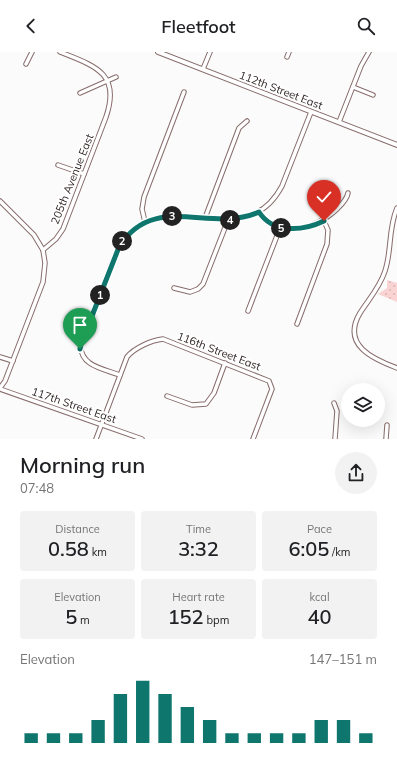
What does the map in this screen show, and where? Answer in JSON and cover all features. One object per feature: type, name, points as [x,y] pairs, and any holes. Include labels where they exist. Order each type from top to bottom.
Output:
[{"type":"street","points":[[26,64],[32,52]]},
{"type":"street","points":[[60,52],[93,65],[104,73],[108,81]]},
{"type":"street","name":"112th Street East","points":[[158,52],[397,145]]},
{"type":"street","points":[[203,69],[210,52]]},
{"type":"street","points":[[288,57],[289,52]]},
{"type":"street","points":[[339,122],[361,66],[369,52]]},
{"type":"street","points":[[80,93],[116,77]]},
{"type":"street","name":"205th Avenue East","points":[[42,250],[56,239],[63,229],[106,117],[111,98],[108,81]]},
{"type":"street","points":[[353,87],[373,95]]},
{"type":"street","points":[[145,222],[142,209],[144,196],[184,92]]},
{"type":"street","points":[[96,439],[120,375],[90,364],[81,353],[81,344],[119,247],[127,236],[145,222],[165,216],[228,220],[244,218],[259,212],[270,203],[282,186],[311,112]]},
{"type":"street","points":[[205,218],[239,128],[247,121]]},
{"type":"street","points":[[58,165],[84,174]]},
{"type":"street","points":[[259,212],[269,223],[280,228],[305,228],[324,221],[344,202],[348,193]]},
{"type":"street","points":[[0,201],[34,235],[42,250],[45,262],[42,282],[13,361],[0,389]]},
{"type":"street","points":[[397,208],[391,231],[390,254],[386,270],[374,295],[357,318],[355,329],[356,338],[362,350],[369,356],[397,368]]},
{"type":"street","points":[[174,288],[190,292],[202,285],[228,220]]},
{"type":"street","points":[[297,324],[327,244],[329,233],[324,221]]},
{"type":"street","points":[[248,311],[280,228]]},
{"type":"street","name":"116th Street East","points":[[120,375],[127,357],[132,352],[159,340],[166,340],[266,379],[271,384],[270,396],[253,439]]},
{"type":"street","points":[[0,356],[13,361]]},
{"type":"street","points":[[167,396],[192,406],[206,404],[214,393],[225,363]]},
{"type":"street","name":"117th Street East","points":[[0,389],[142,439]]},
{"type":"street","points":[[334,403],[336,411],[335,439]]},
{"type":"street","points":[[386,439],[387,425]]},
{"type":"shaded area","points":[[387,280],[397,283],[397,302],[378,294],[387,288]]},
{"type":"route","points":[[80,349],[119,247],[135,228],[148,220],[170,216],[189,216],[228,220],[244,218],[259,212],[269,223],[280,228],[299,229],[324,221]]}]
